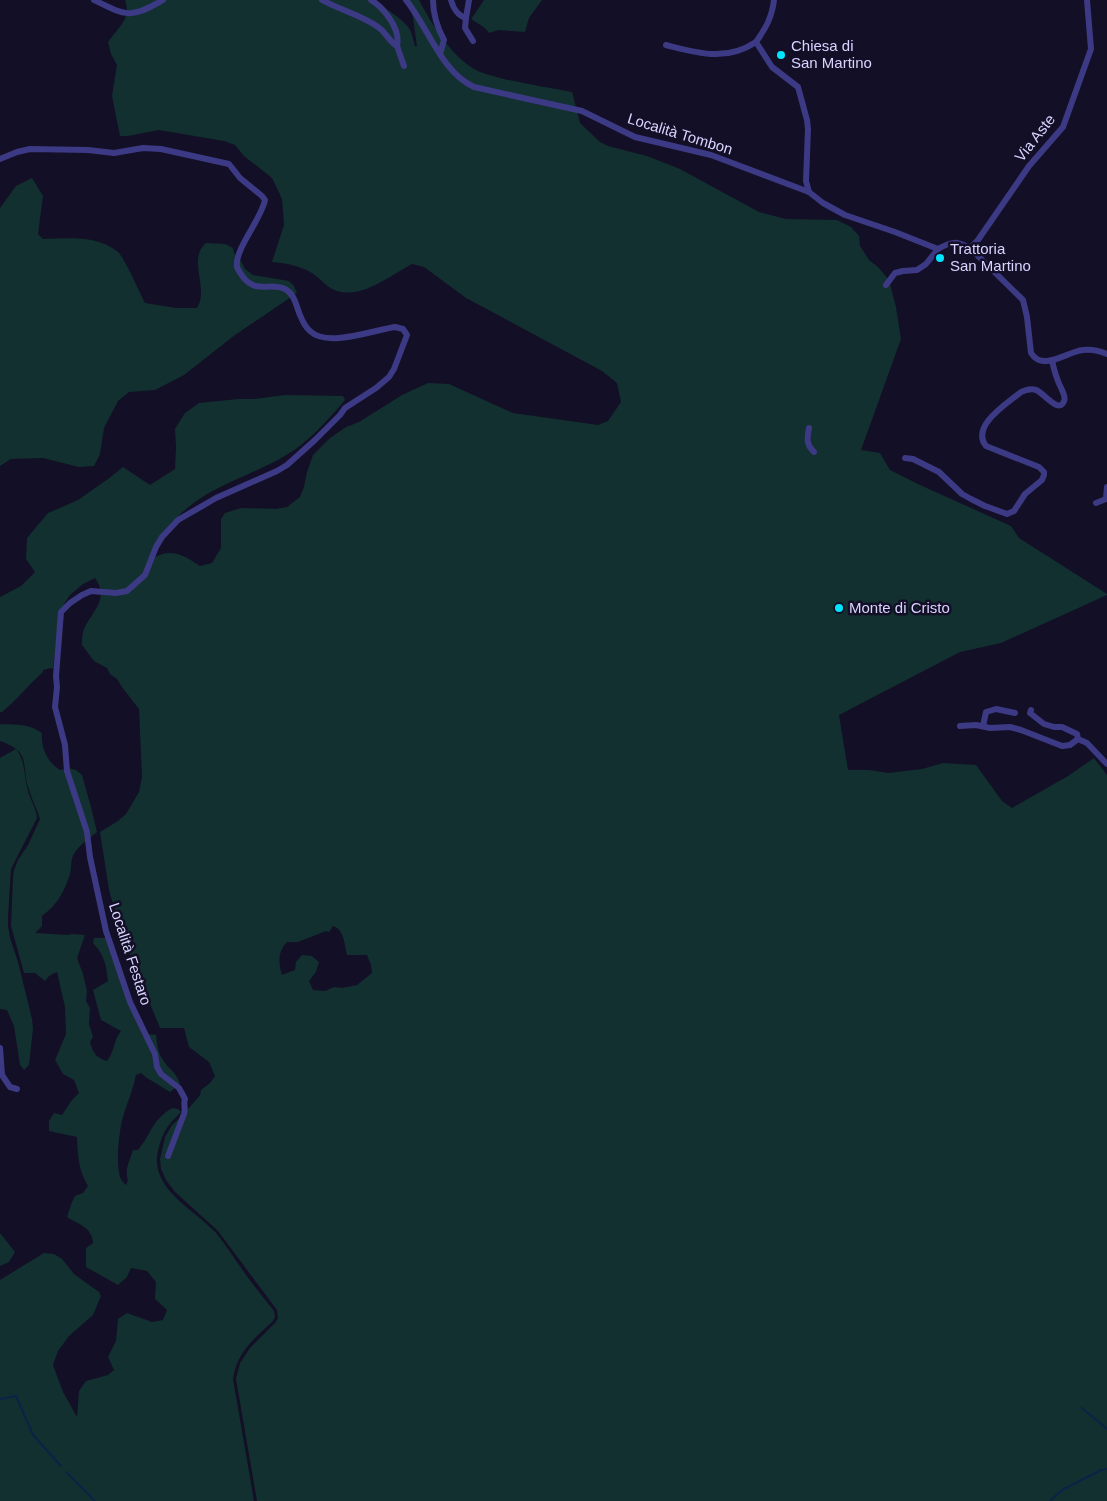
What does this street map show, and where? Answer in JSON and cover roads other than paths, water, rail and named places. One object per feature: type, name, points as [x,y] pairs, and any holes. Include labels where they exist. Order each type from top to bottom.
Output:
[{"type":"street","points":[[94,0],[115,11],[129,14],[163,0]]},
{"type":"street","points":[[322,0],[363,18],[378,27],[397,46]]},
{"type":"street","points":[[371,0],[382,8],[394,27],[398,37],[397,46],[404,66]]},
{"type":"street","name":"Località Tombon","points":[[406,0],[416,12],[440,54],[467,84],[582,111],[636,137],[711,155],[809,192]]},
{"type":"street","points":[[433,0],[433,12],[444,40],[440,54]]},
{"type":"street","points":[[451,0],[457,12],[466,18]]},
{"type":"street","points":[[469,0],[465,28],[473,42]]},
{"type":"street","points":[[666,45],[698,53],[713,54],[732,52],[749,47],[756,42],[767,27],[773,12],[774,0]]},
{"type":"street","name":"Via Aste","points":[[970,248],[978,240],[1028,166],[1063,128],[1091,50],[1087,0]]},
{"type":"street","points":[[756,42],[772,67],[798,87],[807,120],[806,181],[809,192],[823,203],[845,215],[938,249]]},
{"type":"street","name":"Località Festaro","points":[[0,159],[30,149],[88,150],[114,154],[143,148],[161,149],[224,163],[233,168],[240,178],[265,200],[257,221],[239,252],[237,267],[245,280],[256,287],[277,287],[290,292],[306,326],[317,335],[339,339],[395,327],[405,331],[406,338],[389,377],[376,388],[345,408],[315,440],[287,465],[216,498],[178,520],[156,547],[145,575],[127,591],[116,594],[91,591],[82,595],[63,609],[59,624],[55,707],[65,745],[68,771],[87,832],[90,857],[106,931],[130,1002],[155,1054],[157,1067],[161,1074],[179,1088],[185,1099],[183,1104],[184,1114],[168,1156]]},
{"type":"street","points":[[886,285],[895,273],[917,270],[926,264],[938,249],[946,244],[955,242],[970,248],[1023,300],[1031,353],[1034,358],[1045,361],[1052,360],[1069,353],[1084,350],[1107,354]]},
{"type":"street","points":[[905,458],[913,459],[938,472],[962,494],[985,506],[1005,514],[1014,511],[1026,494],[1042,480],[1044,472],[1039,467],[986,446],[982,439],[984,427],[988,420],[1027,389],[1036,389],[1053,404],[1063,404],[1065,400],[1064,395],[1055,377],[1052,360]]},
{"type":"street","points":[[808,428],[806,439],[814,452]]},
{"type":"street","points":[[1096,503],[1106,498],[1107,487]]},
{"type":"street","points":[[983,726],[986,712],[996,709],[1014,713]]},
{"type":"street","points":[[1031,710],[1030,713],[1044,724],[1062,727],[1077,734],[1078,739],[1087,743],[1107,764]]},
{"type":"street","points":[[960,726],[1010,727],[1062,746],[1070,745],[1078,739]]},
{"type":"street","points":[[0,1048],[2,1075],[10,1087],[17,1089]]},
{"type":"waterway","points":[[0,1399],[16,1396],[33,1435],[61,1466]]},
{"type":"waterway","points":[[1082,1408],[1107,1429]]},
{"type":"waterway","points":[[1050,1501],[1062,1490],[1101,1470],[1107,1469]]},
{"type":"waterway","points":[[66,1472],[95,1501]]},
{"type":"place","name":"Chiesa di San Martino","points":[[781,55]]},
{"type":"place","name":"Trattoria San Martino","points":[[940,258]]},
{"type":"place","name":"Monte di Cristo","points":[[839,608]]}]
